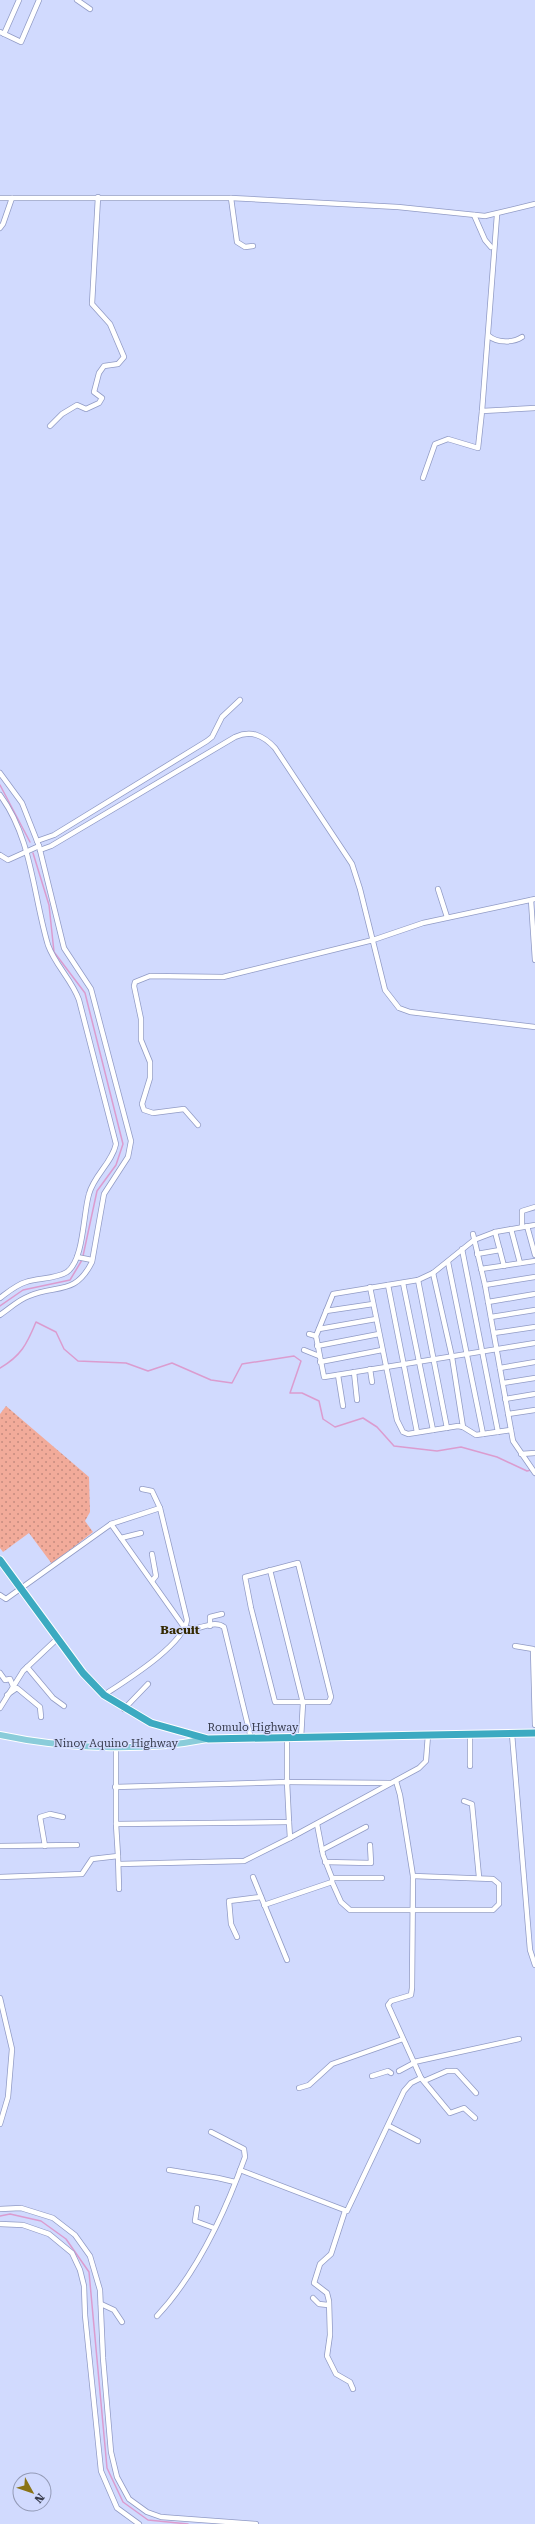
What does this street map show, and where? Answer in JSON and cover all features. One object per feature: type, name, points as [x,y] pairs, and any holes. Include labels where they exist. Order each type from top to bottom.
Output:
[{"type":"highway","name":"Romulo Highway","points":[[0,1560],[83,1673],[104,1695],[124,1709],[151,1723],[208,1739],[287,1739],[535,1733]]},
{"type":"main road","name":"Ninoy Aquino Highway","points":[[0,1735],[51,1744],[116,1746],[169,1744],[208,1739]]},
{"type":"street","points":[[19,0],[2,33],[21,42],[39,0]]},
{"type":"street","points":[[77,0],[90,9]]},
{"type":"street","points":[[50,426],[62,414],[76,405],[86,409],[99,403],[102,398],[94,392],[102,368],[106,365],[118,364],[124,357],[110,324],[92,304],[98,197]]},
{"type":"street","points":[[0,198],[231,198],[398,207],[474,215],[497,215],[535,204]]},
{"type":"street","points":[[0,228],[3,224],[12,198]]},
{"type":"street","points":[[231,198],[237,242],[244,247],[253,246]]},
{"type":"street","points":[[474,215],[485,240],[491,247]]},
{"type":"street","points":[[423,478],[435,444],[448,439],[478,448],[489,336],[497,215]]},
{"type":"street","points":[[489,336],[504,341],[513,341],[522,337]]},
{"type":"street","points":[[482,411],[535,408]]},
{"type":"street","points":[[0,855],[8,860],[39,846],[54,835],[207,741],[213,735],[222,717],[240,700]]},
{"type":"street","points":[[39,846],[51,846],[235,737],[252,732],[266,739],[275,748],[349,859],[360,890],[385,990],[399,1008],[430,1015],[535,1027]]},
{"type":"street","points":[[0,773],[22,803],[39,846],[56,910],[63,945],[91,989],[131,1141],[128,1157],[104,1194],[87,1271],[72,1286],[28,1296],[0,1315]]},
{"type":"street","points":[[0,795],[16,827],[26,853],[48,944],[79,1000],[116,1138],[114,1152],[97,1177],[89,1194],[78,1257],[66,1273],[24,1282],[0,1298]]},
{"type":"street","points":[[438,889],[447,917]]},
{"type":"street","points":[[198,1125],[184,1109],[153,1114],[144,1110],[142,1104],[150,1078],[150,1062],[141,1040],[142,1026],[134,986],[135,982],[150,976],[223,977],[373,940],[447,917],[533,899],[535,960]]},
{"type":"street","points":[[535,1207],[522,1211],[524,1226],[535,1255]]},
{"type":"street","points":[[535,1225],[495,1232],[474,1240],[448,1262],[418,1280],[333,1294],[316,1336],[316,1346],[324,1377],[535,1343]]},
{"type":"street","points":[[511,1229],[520,1263]]},
{"type":"street","points":[[495,1232],[504,1266]]},
{"type":"street","points":[[473,1234],[485,1285],[513,1441],[535,1473]]},
{"type":"street","points":[[462,1249],[498,1432]]},
{"type":"street","points":[[477,1254],[500,1250]]},
{"type":"street","points":[[78,1257],[90,1260]]},
{"type":"street","points":[[481,1269],[535,1261]]},
{"type":"street","points":[[448,1262],[468,1354],[483,1434]]},
{"type":"street","points":[[433,1272],[452,1357],[463,1427]]},
{"type":"street","points":[[485,1285],[535,1277]]},
{"type":"street","points":[[418,1280],[447,1428]]},
{"type":"street","points":[[403,1283],[417,1362],[432,1430]]},
{"type":"street","points":[[388,1285],[402,1364],[417,1432]]},
{"type":"street","points":[[370,1287],[385,1367],[400,1428],[408,1434],[463,1427],[476,1435],[511,1430]]},
{"type":"street","points":[[488,1302],[535,1294]]},
{"type":"street","points":[[326,1310],[373,1304]]},
{"type":"street","points":[[491,1317],[535,1310]]},
{"type":"street","points":[[319,1329],[376,1319]]},
{"type":"street","points":[[494,1333],[535,1327]]},
{"type":"street","points":[[309,1334],[316,1336]]},
{"type":"street","points":[[316,1346],[379,1334]]},
{"type":"street","points":[[304,1350],[319,1356]]},
{"type":"street","points":[[320,1362],[382,1350]]},
{"type":"street","points":[[500,1368],[535,1362]]},
{"type":"street","points":[[370,1370],[372,1382]]},
{"type":"street","points":[[354,1372],[357,1400]]},
{"type":"street","points":[[338,1375],[343,1406]]},
{"type":"street","points":[[502,1383],[535,1378]]},
{"type":"street","points":[[505,1399],[535,1394]]},
{"type":"street","points":[[508,1414],[535,1410]]},
{"type":"street","points":[[521,1454],[535,1453]]},
{"type":"street","points":[[142,1489],[152,1491],[160,1508],[185,1613],[186,1628]]},
{"type":"street","points":[[0,1595],[6,1599],[111,1524],[160,1508]]},
{"type":"street","points":[[111,1524],[186,1628]]},
{"type":"street","points":[[121,1538],[141,1533]]},
{"type":"street","points":[[152,1554],[156,1576],[152,1581]]},
{"type":"street","points":[[298,1563],[331,1698],[329,1702],[303,1703],[277,1703],[274,1700],[251,1608],[245,1576],[298,1563]]},
{"type":"street","points":[[270,1570],[303,1703],[301,1738]]},
{"type":"street","points":[[210,1626],[210,1617],[222,1614]]},
{"type":"street","points":[[104,1695],[137,1672],[171,1644],[186,1628],[218,1624],[224,1628],[251,1738]]},
{"type":"street","points":[[0,1708],[7,1695],[27,1667],[58,1638]]},
{"type":"street","points":[[515,1646],[533,1649],[535,1725]]},
{"type":"street","points":[[27,1667],[53,1698],[64,1706]]},
{"type":"street","points":[[0,1673],[5,1680],[10,1679],[13,1686]]},
{"type":"street","points":[[124,1709],[148,1684]]},
{"type":"street","points":[[7,1695],[17,1688],[40,1707],[41,1717]]},
{"type":"street","points":[[470,1734],[470,1766]]},
{"type":"street","points":[[512,1734],[530,1950],[535,1965]]},
{"type":"street","points":[[118,1864],[244,1861],[317,1824],[420,1768],[426,1761],[428,1735]]},
{"type":"street","points":[[287,1739],[287,1782],[290,1838]]},
{"type":"street","points":[[116,1746],[115,1787],[119,1889]]},
{"type":"street","points":[[396,1781],[413,1876],[412,1993],[408,1996],[391,2001],[388,2005],[422,2079],[450,2113],[464,2108],[475,2118]]},
{"type":"street","points":[[115,1787],[287,1782],[390,1783]]},
{"type":"street","points":[[464,1801],[472,1804],[479,1877]]},
{"type":"street","points":[[45,1846],[40,1817],[50,1814],[62,1817]]},
{"type":"street","points":[[116,1824],[289,1822]]},
{"type":"street","points":[[317,1824],[325,1862],[341,1902],[350,1910],[496,1909],[500,1901],[498,1882],[479,1877],[413,1876]]},
{"type":"street","points":[[322,1850],[366,1827]]},
{"type":"street","points":[[0,1846],[77,1845]]},
{"type":"street","points":[[325,1862],[371,1863],[370,1845]]},
{"type":"street","points":[[0,1877],[78,1875],[83,1874],[92,1859],[118,1856]]},
{"type":"street","points":[[253,1877],[287,1960]]},
{"type":"street","points":[[264,1905],[332,1880],[382,1878]]},
{"type":"street","points":[[237,1937],[231,1924],[229,1901],[261,1897]]},
{"type":"street","points":[[0,1998],[12,2049],[8,2097],[0,2124]]},
{"type":"street","points":[[299,2088],[309,2085],[332,2064],[403,2039]]},
{"type":"street","points":[[399,2071],[414,2063],[519,2039]]},
{"type":"street","points":[[372,2076],[388,2071],[391,2073]]},
{"type":"street","points":[[353,2389],[350,2382],[336,2374],[327,2356],[330,2335],[327,2293],[314,2283],[315,2275],[320,2264],[331,2254],[345,2211],[349,2210],[404,2091],[412,2083],[422,2079],[447,2071],[456,2071],[476,2093]]},
{"type":"street","points":[[389,2126],[418,2141]]},
{"type":"street","points":[[157,2316],[186,2282],[214,2228],[245,2156],[244,2149],[211,2132]]},
{"type":"street","points":[[169,2170],[234,2182]]},
{"type":"street","points":[[240,2170],[345,2211]]},
{"type":"street","points":[[0,2209],[21,2208],[35,2210],[53,2218],[75,2235],[83,2244],[95,2266],[101,2304],[112,2452],[117,2477],[125,2494],[143,2510],[161,2517],[256,2524]]},
{"type":"street","points":[[197,2208],[195,2221],[214,2228]]},
{"type":"street","points":[[0,2224],[24,2225],[49,2234],[72,2253],[80,2270],[84,2286],[85,2315],[101,2471],[117,2508],[139,2524]]},
{"type":"street","points":[[313,2298],[319,2304],[328,2305]]},
{"type":"street","points":[[101,2304],[114,2310],[122,2322]]},
{"type":"shaded area","points":[[6,1406],[89,1477],[90,1512],[85,1521],[93,1532],[52,1564],[29,1533],[3,1552],[0,1548],[0,1414]]},
{"type":"waterway","points":[[0,785],[30,842]]},
{"type":"waterway","points":[[33,853],[49,905],[54,952],[85,993],[123,1144],[116,1165],[97,1191],[83,1256]]},
{"type":"waterway","points":[[0,1306],[23,1290],[70,1280],[82,1260]]},
{"type":"waterway","points":[[0,1368],[13,1359],[22,1349],[30,1337],[36,1322],[56,1332],[64,1349],[78,1361],[126,1363],[148,1371],[172,1363],[211,1380],[232,1383],[242,1364],[294,1356],[301,1361],[290,1393],[302,1393],[319,1401],[323,1419],[335,1427],[363,1418],[377,1427],[394,1446],[437,1451],[461,1447],[497,1457],[527,1471],[531,1470]]},
{"type":"waterway","points":[[0,2216],[10,2214],[41,2221],[66,2239],[89,2272],[107,2468],[123,2502],[148,2520],[188,2524]]},
{"type":"district","name":"Bacuit","points":[[180,1630]]}]
